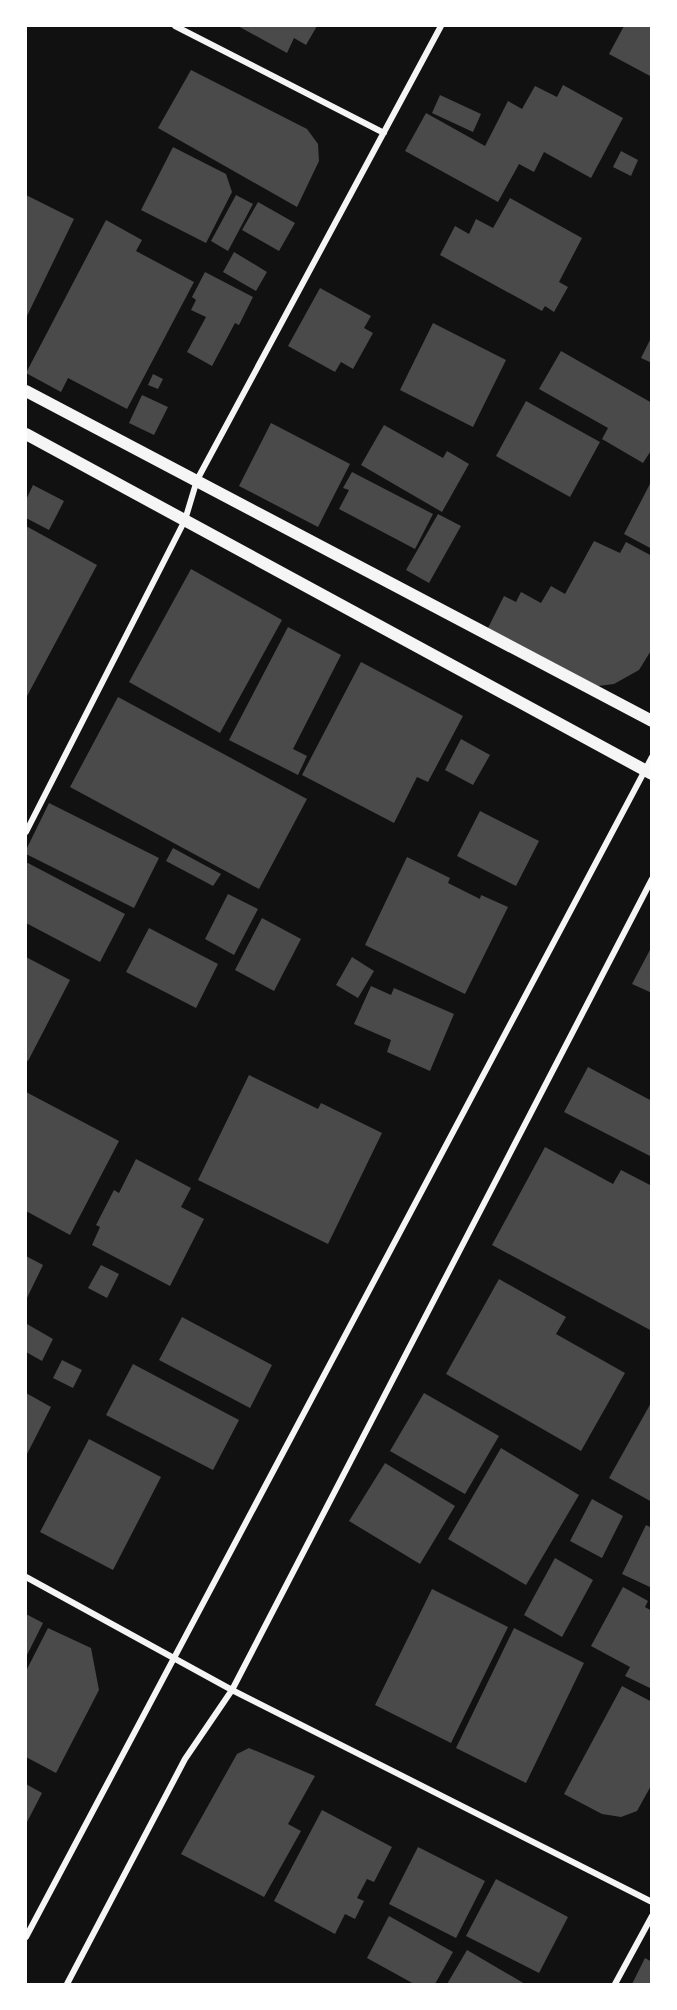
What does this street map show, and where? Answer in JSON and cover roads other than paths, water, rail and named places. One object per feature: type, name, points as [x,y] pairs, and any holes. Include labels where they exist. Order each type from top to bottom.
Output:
[{"type":"main road","points":[[26,391],[651,722]]},
{"type":"main road","points":[[26,434],[649,772]]},
{"type":"street","points":[[175,26],[384,133]]},
{"type":"street","points":[[26,832],[185,519],[197,480],[441,26]]},
{"type":"street","points":[[26,1937],[173,1656],[649,772],[651,757]]},
{"type":"street","points":[[67,1984],[185,1759],[232,1690],[651,879]]},
{"type":"street","points":[[26,1577],[232,1690],[651,1902]]},
{"type":"street","points":[[615,1984],[651,1916]]}]
